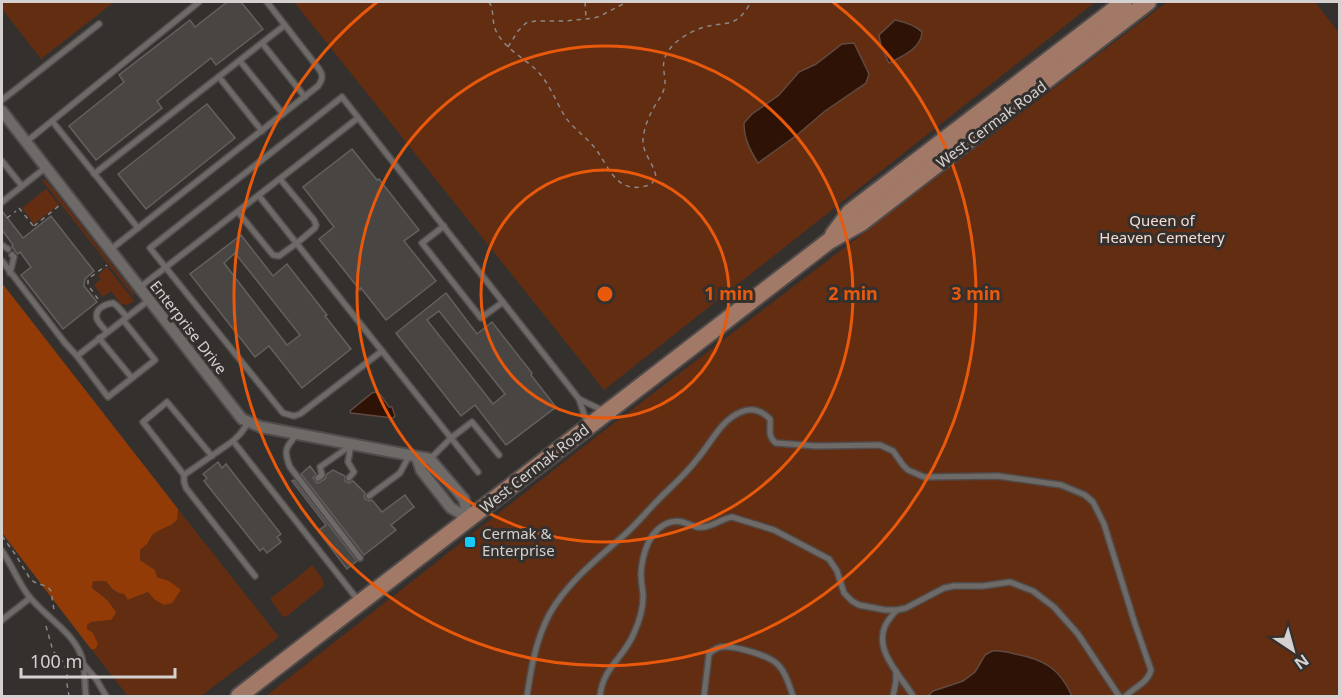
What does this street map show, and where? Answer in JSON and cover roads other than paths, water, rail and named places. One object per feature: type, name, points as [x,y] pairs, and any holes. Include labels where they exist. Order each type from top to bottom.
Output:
[{"type":"main road","name":"West Cermak Road","points":[[829,241],[850,212],[1124,2]]},
{"type":"main road","name":"West Cermak Road","points":[[239,696],[829,241],[861,223],[1148,2]]},
{"type":"street","name":"Enterprise Drive","points":[[2,111],[242,419],[261,427],[430,459]]},
{"type":"street","points":[[413,457],[451,508],[468,518]]},
{"type":"street","points":[[430,459],[464,499],[468,518]]},
{"type":"lane","points":[[26,142],[199,2]]},
{"type":"lane","points":[[110,250],[262,131],[318,86],[322,80],[322,73],[267,2]]},
{"type":"lane","points":[[2,100],[99,24]]},
{"type":"lane","points":[[94,174],[285,25]]},
{"type":"lane","points":[[262,43],[305,96]]},
{"type":"lane","points":[[240,61],[283,114]]},
{"type":"lane","points":[[219,77],[262,131]]},
{"type":"lane","points":[[382,351],[300,414],[287,415],[279,410],[150,248],[342,97],[579,399],[588,426]]},
{"type":"lane","points":[[139,288],[358,118]]},
{"type":"lane","points":[[52,121],[138,228]]},
{"type":"lane","points":[[2,162],[22,186]]},
{"type":"lane","points":[[2,202],[45,168]]},
{"type":"lane","points":[[238,212],[273,255],[279,256],[297,243],[316,225],[280,179]]},
{"type":"lane","points":[[259,196],[478,472]]},
{"type":"lane","points":[[444,226],[422,243],[481,318],[503,302]]},
{"type":"lane","points":[[2,245],[8,249]]},
{"type":"lane","points":[[10,273],[14,257],[12,255]]},
{"type":"lane","points":[[2,261],[108,397],[155,360],[113,303],[108,303],[97,312],[96,317],[107,332]]},
{"type":"lane","points":[[77,356],[149,300]]},
{"type":"lane","points":[[99,338],[132,378]]},
{"type":"lane","points":[[579,399],[606,412]]},
{"type":"lane","points":[[184,476],[142,422],[167,402],[212,456]]},
{"type":"lane","points":[[528,696],[533,662],[543,629],[550,613],[567,590],[690,468],[723,425],[742,411],[750,410],[758,410],[770,419],[770,436],[776,443],[816,446],[880,445],[893,451],[908,470],[924,477],[998,476],[1061,485],[1085,495],[1093,502],[1104,524],[1151,669],[1147,679],[1126,696]]},
{"type":"lane","points":[[249,422],[233,441],[184,476],[183,482],[255,576]]},
{"type":"lane","points":[[430,459],[451,438],[472,422],[499,455]]},
{"type":"lane","points":[[297,434],[287,445],[286,457],[290,467],[360,558]]},
{"type":"lane","points":[[233,441],[360,602]]},
{"type":"lane","points":[[318,478],[322,475],[320,467],[351,445]]},
{"type":"lane","points":[[349,478],[354,472],[348,462],[351,445]]},
{"type":"lane","points":[[369,496],[400,473],[413,457]]},
{"type":"lane","points":[[600,696],[604,677],[634,635],[643,598],[641,574],[644,554],[656,530],[669,522],[678,521],[703,527],[732,517],[774,530],[829,560],[837,571],[844,593],[852,601],[872,608],[885,610],[906,608],[944,588],[954,586],[983,586],[1010,582],[1021,585],[1043,598],[1073,627],[1119,696]]},
{"type":"lane","points":[[2,551],[30,598],[69,637],[80,653],[84,665],[87,696]]},
{"type":"lane","points":[[2,620],[30,598]]},
{"type":"lane","points":[[897,610],[885,627],[882,636],[883,646],[913,696]]},
{"type":"lane","points":[[704,696],[709,654],[716,649],[729,647],[758,654],[776,663],[786,676],[793,696]]},
{"type":"lane","points":[[84,665],[106,696]]},
{"type":"lane","points":[[893,696],[896,671]]},
{"type":"place","name":"Cermak & Enterprise","points":[[470,542]]},
{"type":"park label","name":"Queen of Heaven Cemetery","points":[[1162,228]]}]
